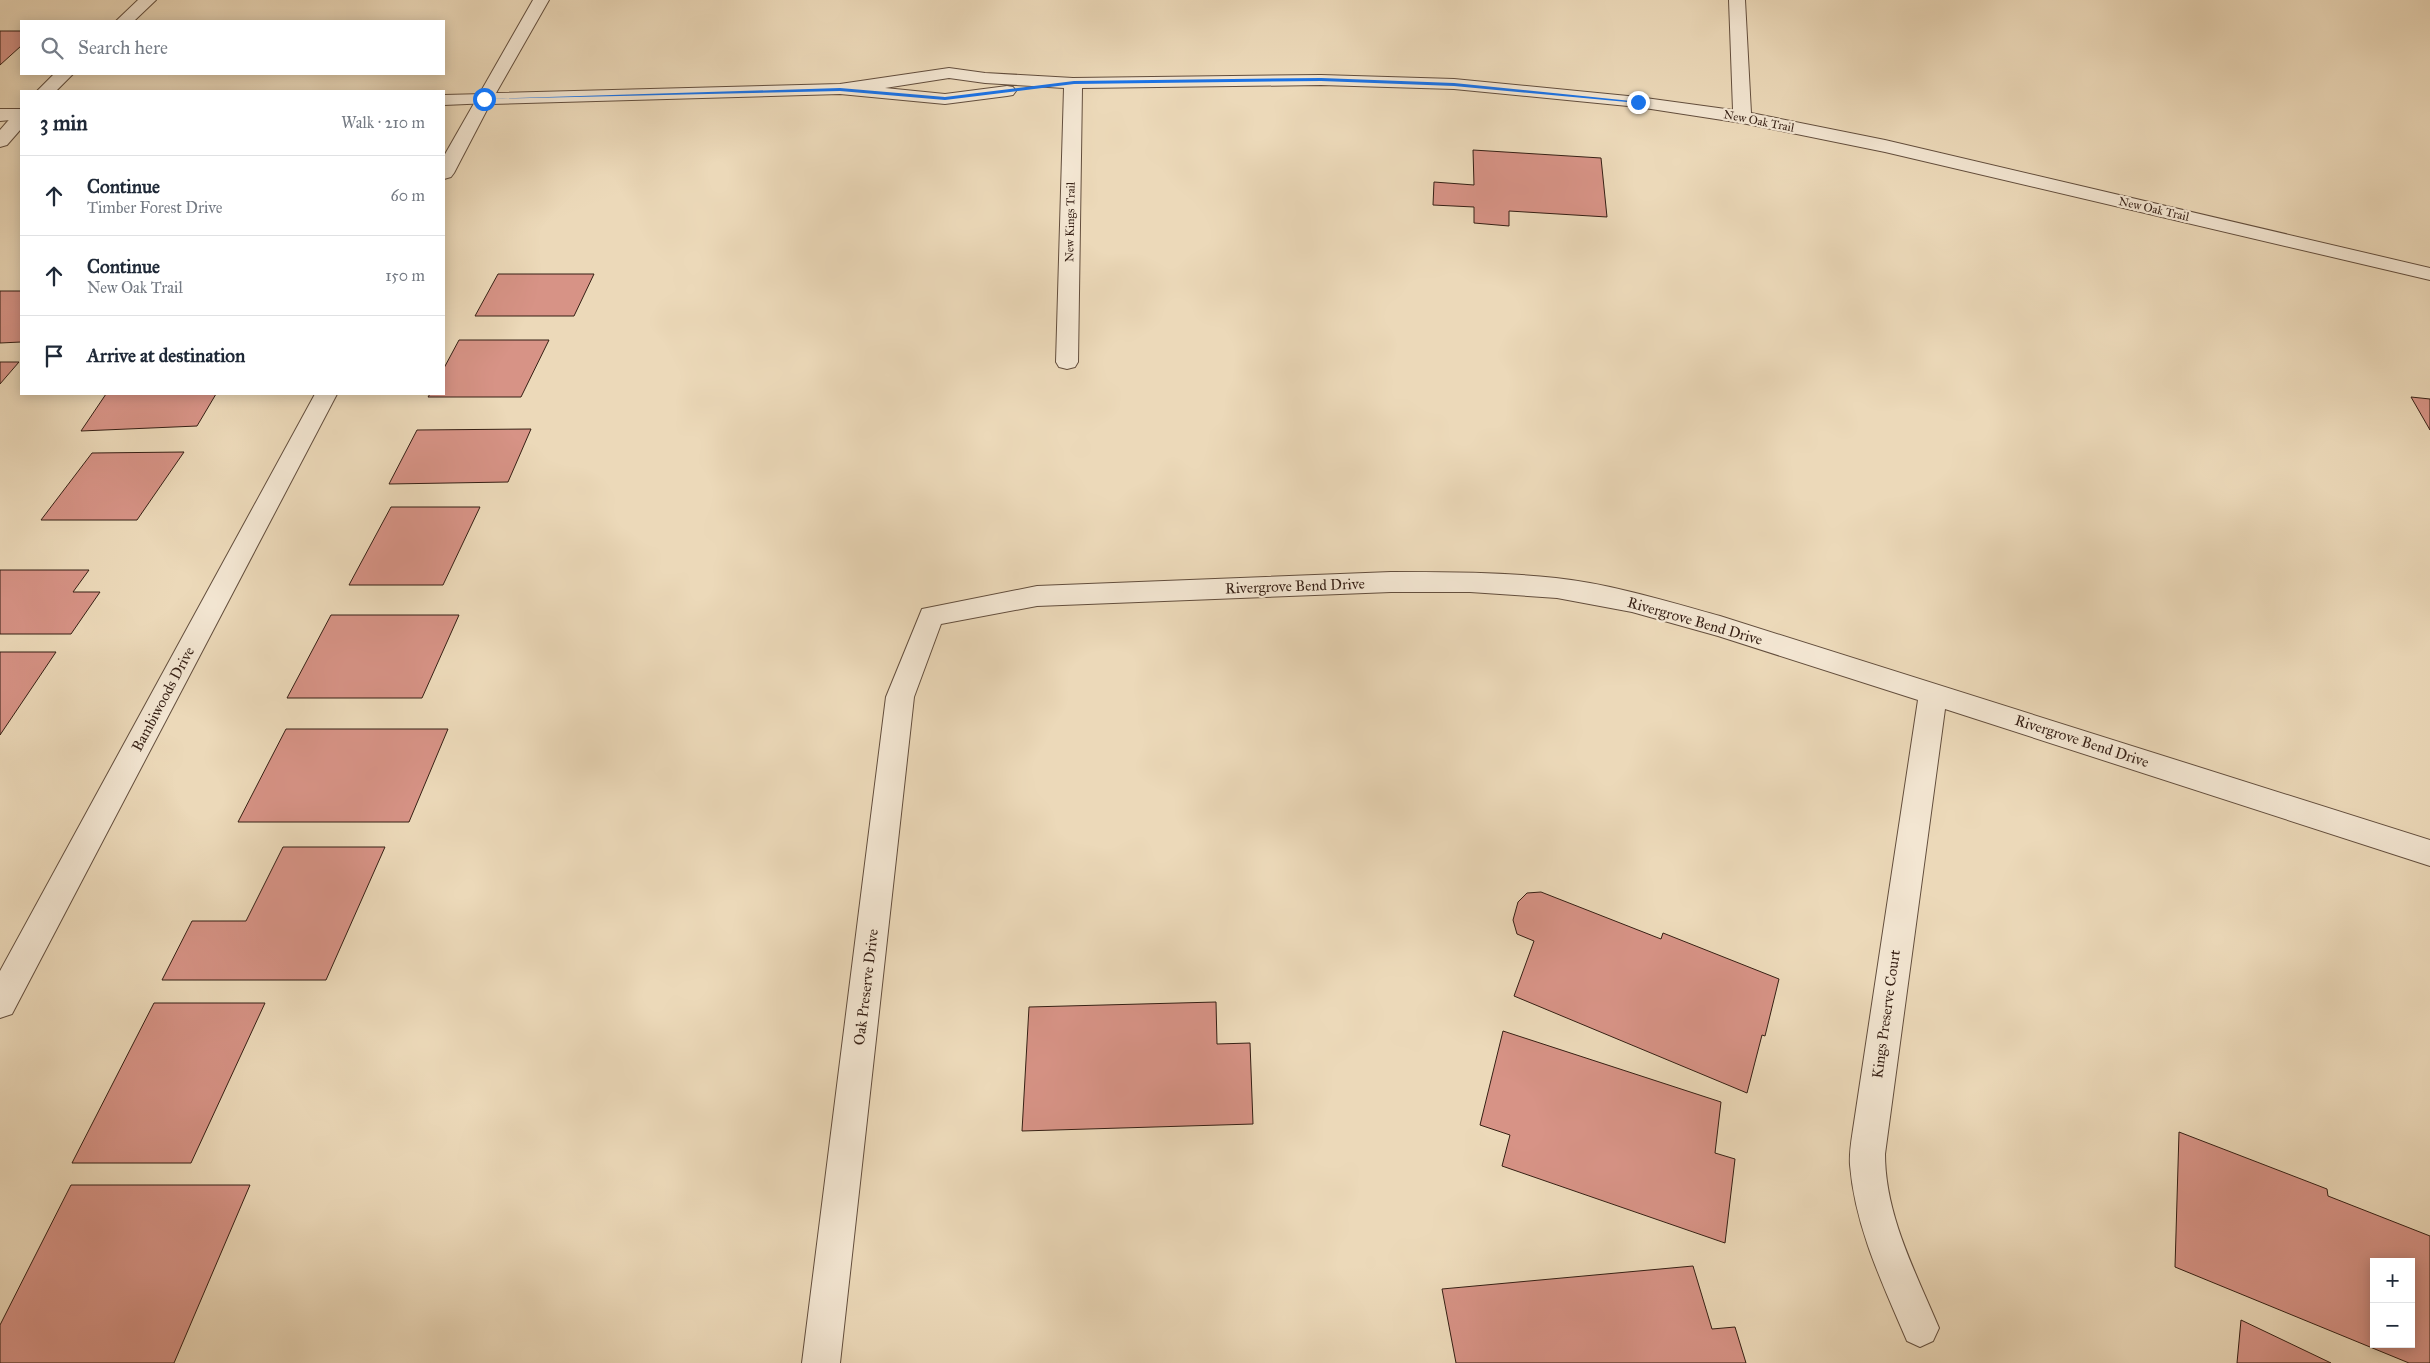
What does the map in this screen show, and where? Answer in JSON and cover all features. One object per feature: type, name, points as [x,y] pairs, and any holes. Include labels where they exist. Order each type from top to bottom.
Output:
[{"type":"street","points":[[125,20],[148,0]]},
{"type":"street","points":[[445,172],[484,99],[542,0]]},
{"type":"street","points":[[1737,0],[1742,116]]},
{"type":"street","name":"New Oak Trail","points":[[840,90],[949,73],[1074,83],[1321,80],[1454,84],[1638,102],[1742,116],[1885,146],[2430,274]]},
{"type":"street","points":[[47,90],[63,75]]},
{"type":"street","name":"New Oak Trail","points":[[840,90],[945,99],[1074,83]]},
{"type":"street","name":"New Kings Trail","points":[[1067,362],[1074,83]]},
{"type":"street","points":[[445,100],[840,90]]},
{"type":"street","points":[[0,115],[20,116]]},
{"type":"street","points":[[0,141],[20,117]]},
{"type":"street","name":"Bambiwoods Drive","points":[[0,1003],[325,395]]},
{"type":"street","name":"Rivergrove Bend Drive","points":[[931,616],[1036,596],[1391,582],[1470,582],[1557,588],[1632,602],[1720,626],[2430,853]]},
{"type":"street","name":"Oak Preserve Drive","points":[[821,1363],[900,697],[931,616]]},
{"type":"street","name":"Kings Preserve Court","points":[[1920,1328],[1890,1257],[1874,1204],[1868,1164],[1871,1123],[1933,693]]},
{"type":"building","points":[[0,31],[20,31],[20,47],[0,65]]},
{"type":"building","points":[[1473,150],[1601,158],[1607,217],[1509,211],[1509,226],[1474,223],[1474,207],[1433,205],[1434,182],[1474,185]]},
{"type":"building","points":[[498,274],[594,274],[574,316],[475,316]]},
{"type":"building","points":[[0,291],[20,291],[20,342],[0,343]]},
{"type":"building","points":[[459,340],[549,340],[521,397],[428,397],[429,395],[445,395],[445,366]]},
{"type":"building","points":[[0,362],[19,362],[0,384]]},
{"type":"building","points":[[105,395],[215,395],[197,426],[81,431]]},
{"type":"building","points":[[2411,397],[2430,399],[2430,430]]},
{"type":"building","points":[[531,429],[508,482],[389,484],[417,430]]},
{"type":"building","points":[[184,452],[137,520],[41,520],[92,453]]},
{"type":"building","points":[[391,507],[480,507],[443,585],[349,585]]},
{"type":"building","points":[[0,570],[89,570],[73,592],[100,592],[71,634],[0,634]]},
{"type":"building","points":[[331,615],[459,615],[422,698],[287,698]]},
{"type":"building","points":[[0,652],[56,652],[0,735]]},
{"type":"building","points":[[286,729],[448,729],[409,822],[238,822]]},
{"type":"building","points":[[283,847],[385,847],[326,980],[162,980],[192,921],[246,921]]},
{"type":"building","points":[[1541,892],[1661,939],[1663,933],[1779,979],[1765,1036],[1762,1035],[1747,1093],[1514,996],[1534,941],[1517,934],[1513,920],[1518,902],[1527,893]]},
{"type":"building","points":[[1216,1002],[1217,1044],[1250,1043],[1253,1124],[1022,1131],[1029,1007]]},
{"type":"building","points":[[154,1003],[265,1003],[191,1163],[72,1163]]},
{"type":"building","points":[[1503,1031],[1721,1102],[1715,1153],[1735,1159],[1725,1243],[1502,1166],[1510,1135],[1480,1125]]},
{"type":"building","points":[[2179,1132],[2327,1189],[2328,1196],[2430,1236],[2430,1363],[2409,1363],[2372,1348],[2415,1348],[2415,1258],[2370,1258],[2370,1347],[2175,1267]]},
{"type":"building","points":[[71,1185],[250,1185],[174,1363],[0,1363],[0,1325]]},
{"type":"building","points":[[1693,1266],[1712,1329],[1735,1327],[1746,1363],[1456,1363],[1442,1289]]},
{"type":"building","points":[[2241,1320],[2331,1363],[2237,1363]]},
{"type":"route","points":[[484,99],[840,90],[945,99],[1074,83],[1321,80],[1454,84],[1638,102]]}]
